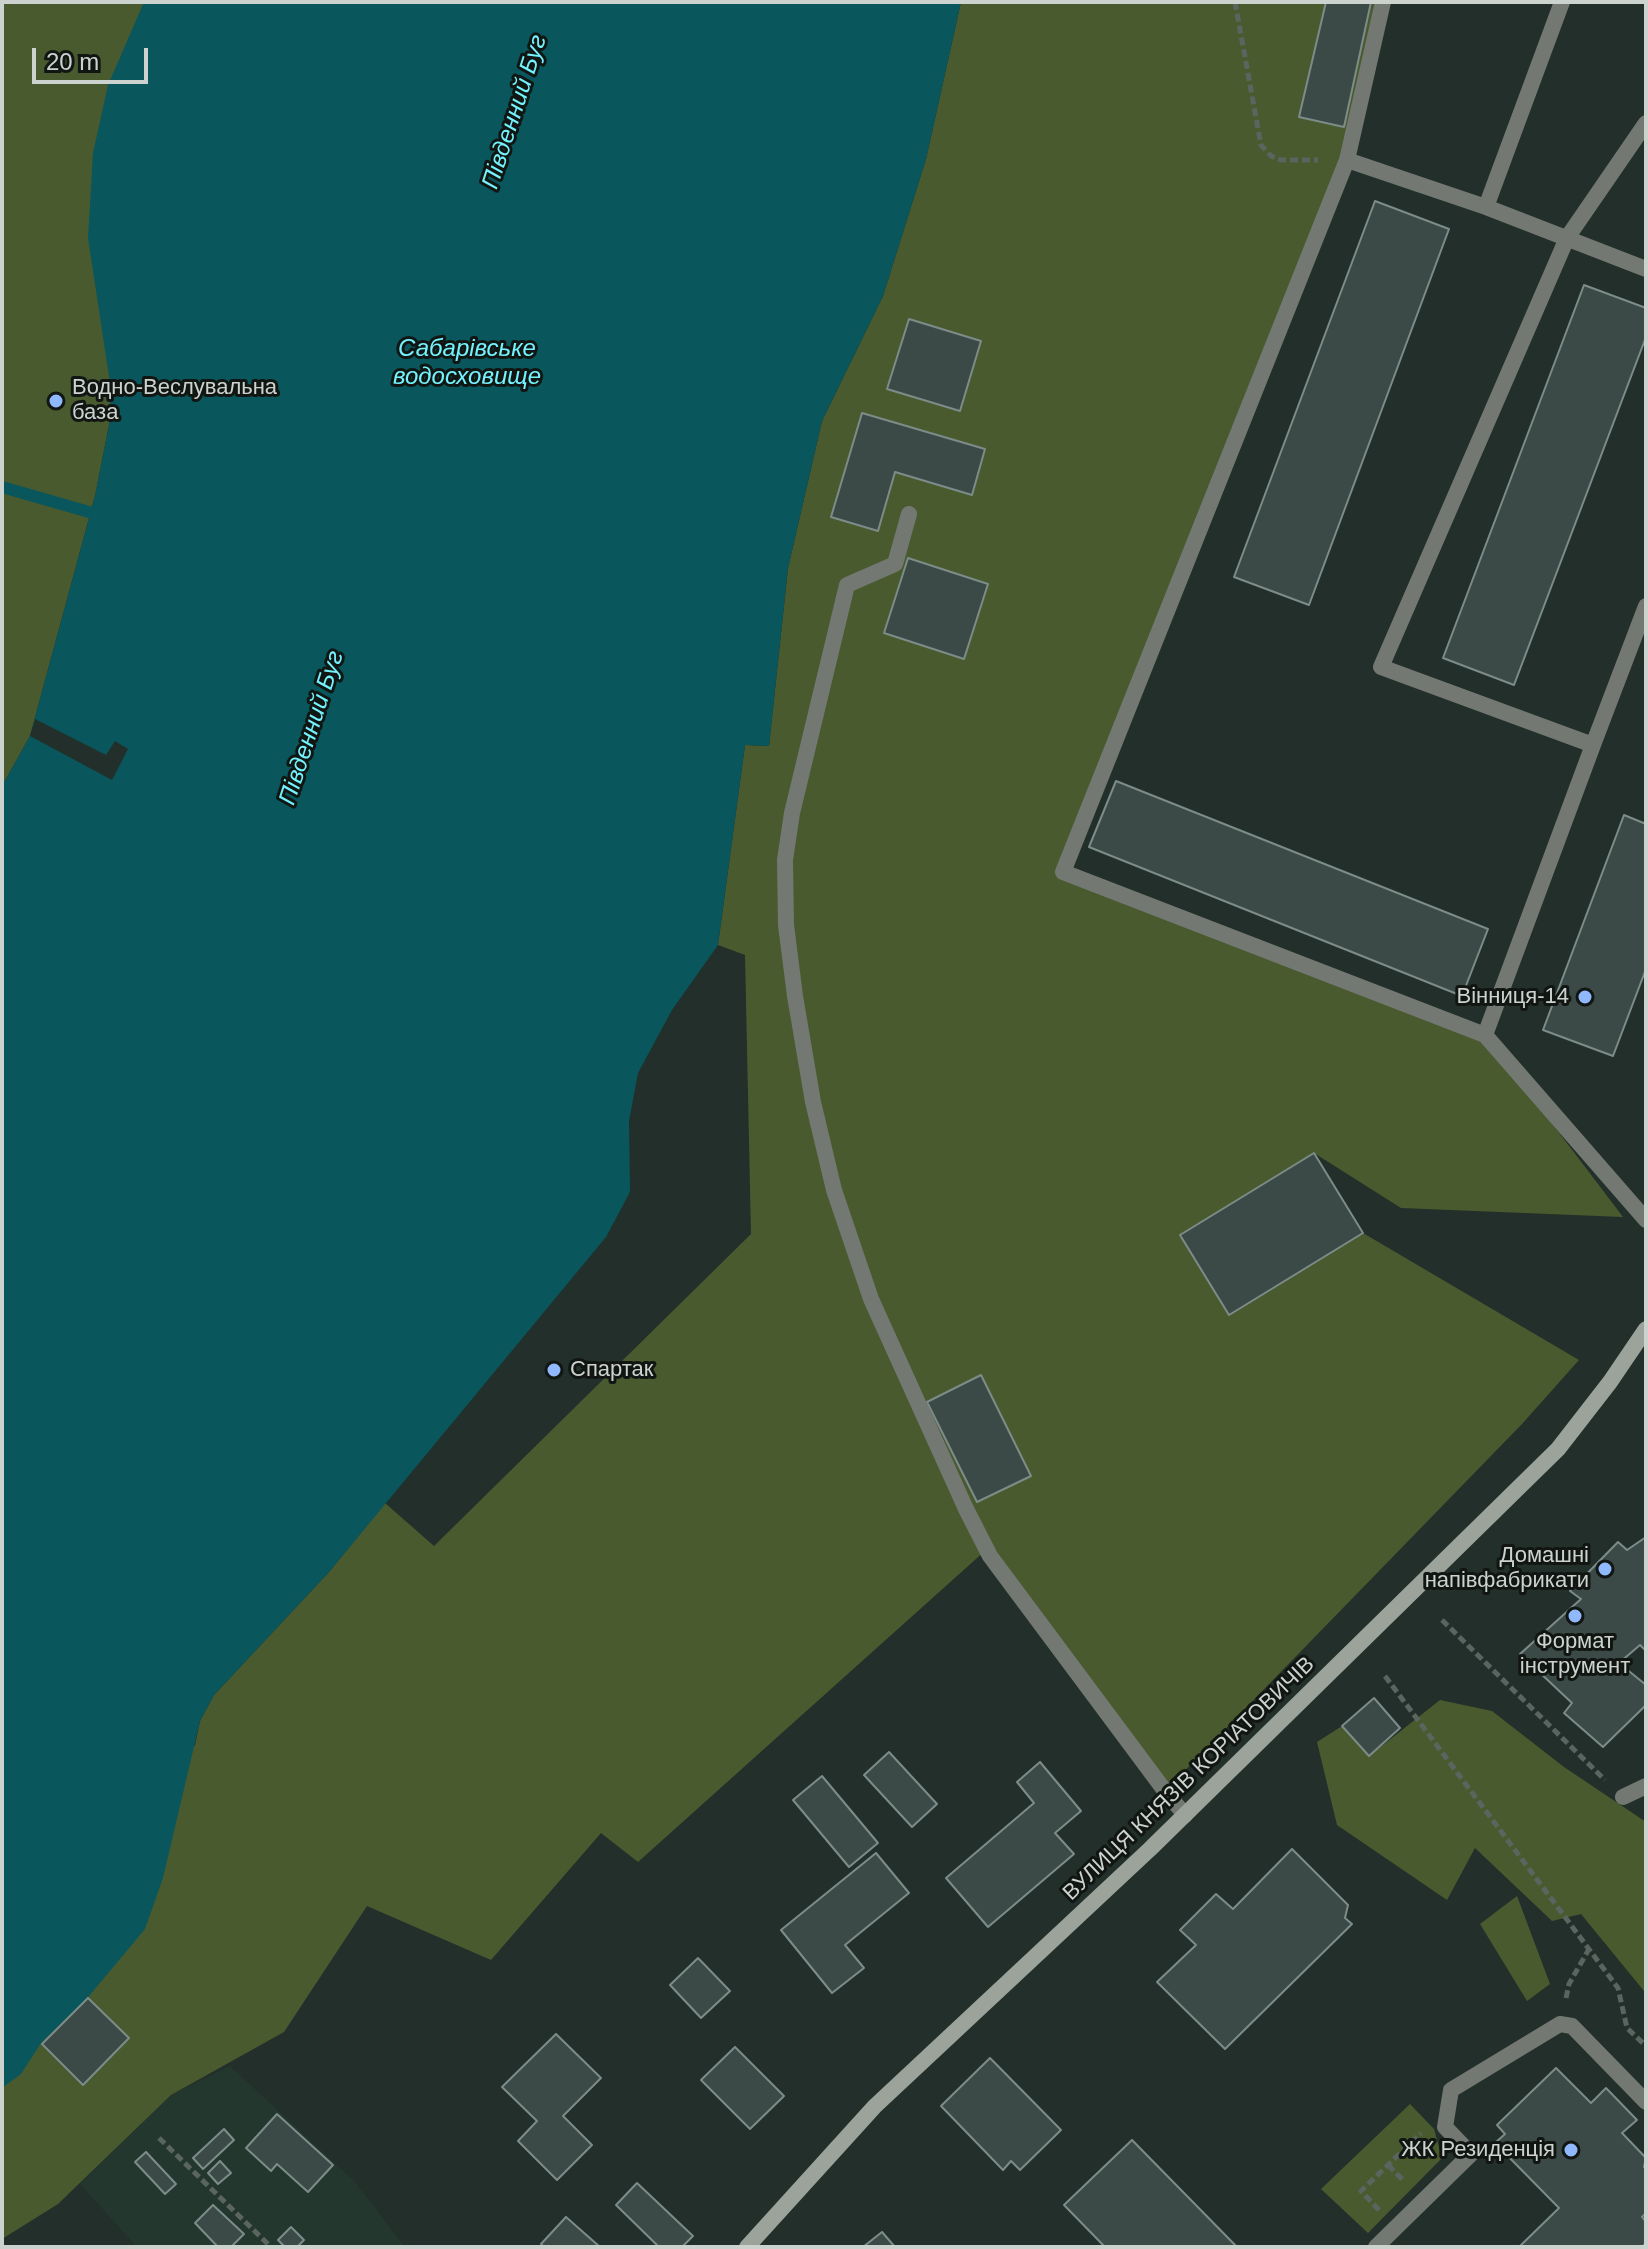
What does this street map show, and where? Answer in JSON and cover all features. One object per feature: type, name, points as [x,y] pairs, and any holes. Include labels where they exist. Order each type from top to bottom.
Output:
[{"type":"main road","name":"ВУЛИЦЯ КНЯЗІВ КОРІАТОВИЧІВ","points":[[747,2247],[874,2107],[1185,1815],[1558,1449],[1646,1329]]},
{"type":"lane","points":[[1383,2],[1347,160],[1063,872],[1485,1035],[1646,1220]]},
{"type":"lane","points":[[1486,207],[1562,2]]},
{"type":"lane","points":[[1593,745],[1381,667],[1567,238],[1646,123]]},
{"type":"lane","points":[[1347,160],[1486,207],[1646,269]]},
{"type":"lane","points":[[909,514],[895,564],[847,585],[792,813],[785,860],[786,925],[813,1102],[834,1190],[871,1299],[990,1556],[1185,1815]]},
{"type":"lane","points":[[1485,1035],[1646,606]]},
{"type":"lane","points":[[1623,1797],[1646,1786]]},
{"type":"lane","points":[[1376,2247],[1471,2154],[1445,2127],[1451,2090],[1560,2024],[1572,2026],[1646,2102]]},
{"type":"path","points":[[1235,2],[1261,145],[1271,156],[1281,160],[1347,160]]},
{"type":"path","points":[[1442,1620],[1623,1797]]},
{"type":"path","points":[[1385,1676],[1618,1988],[1627,2028],[1646,2046]]},
{"type":"path","points":[[1560,2024],[1569,1984],[1589,1949]]},
{"type":"path","points":[[1396,2227],[1361,2191],[1448,2108]]},
{"type":"path","points":[[159,2138],[271,2247]]},
{"type":"shaded area","points":[[230,2066],[355,2182],[405,2247],[137,2247],[80,2184],[171,2095]]},
{"type":"green space","points":[[2,2],[363,2],[110,383],[110,420],[95,496],[30,736],[2,786]]},
{"type":"green space","points":[[961,2],[1383,2],[1347,160],[1063,872],[1485,1035],[1623,1217],[1401,1208],[1314,1153],[1180,1235],[1229,1315],[1363,1233],[1579,1360],[1522,1424],[1165,1791],[986,1550],[638,1862],[601,1833],[491,1960],[367,1906],[284,2032],[171,2095],[58,2204],[2,2239],[2,1964],[195,1745],[200,1721],[214,1695],[329,1572],[385,1503],[434,1546],[751,1234],[745,955],[718,945],[745,745],[769,746],[788,568],[822,421],[883,296],[926,159]],"holes":[[[981,1376],[1031,1476],[977,1502],[927,1402]]]},
{"type":"green space","points":[[1440,1700],[1492,1711],[1564,1767],[1646,1822],[1644,1991],[1581,1914],[1552,1921],[1475,1848],[1447,1900],[1337,1825],[1317,1742],[1342,1726],[1369,1756]]},
{"type":"green space","points":[[1517,1896],[1550,1984],[1527,2001],[1480,1924]]},
{"type":"green space","points":[[1410,2104],[1434,2129],[1442,2158],[1368,2233],[1321,2189]]},
{"type":"water","name":"Сабарівське водосховище","points":[[144,2],[961,2],[926,159],[883,296],[822,421],[788,568],[769,746],[745,745],[718,945],[672,1010],[638,1073],[629,1121],[630,1192],[606,1237],[329,1572],[214,1695],[200,1721],[163,1878],[145,1929],[89,1996],[41,2043],[21,2074],[2,2088],[2,786],[30,736],[95,496],[110,420],[110,383],[88,238],[93,153],[108,85]]},
{"type":"pier","points":[[35,719],[106,755],[115,741],[128,749],[112,780],[30,736]]},
{"type":"building","points":[[1326,2],[1371,2],[1344,127],[1299,117]]},
{"type":"building","points":[[1375,201],[1449,229],[1309,605],[1234,577]]},
{"type":"building","points":[[1584,285],[1646,308],[1646,337],[1514,685],[1443,658]]},
{"type":"building","points":[[909,319],[981,341],[960,411],[887,389]]},
{"type":"building","points":[[862,413],[985,449],[972,495],[895,472],[878,531],[831,517]]},
{"type":"building","points":[[908,558],[988,584],[964,659],[884,633]]},
{"type":"building","points":[[1116,781],[1488,929],[1462,996],[1089,847]]},
{"type":"building","points":[[1624,815],[1646,824],[1646,969],[1613,1056],[1543,1030]]},
{"type":"building","points":[[1314,1153],[1363,1233],[1229,1315],[1180,1235]]},
{"type":"building","points":[[981,1375],[1031,1476],[977,1502],[927,1402]]},
{"type":"building","points":[[1646,1537],[1646,1651],[1640,1645],[1619,1663],[1646,1685],[1646,1705],[1603,1747],[1564,1713],[1572,1703],[1520,1654],[1581,1599],[1570,1591],[1618,1542],[1627,1550]]},
{"type":"building","points":[[1374,1698],[1400,1728],[1369,1756],[1342,1726]]},
{"type":"building","points":[[889,1752],[937,1804],[912,1827],[864,1775]]},
{"type":"building","points":[[1040,1762],[1081,1811],[1055,1833],[1074,1854],[988,1927],[946,1878],[1034,1803],[1017,1782]]},
{"type":"building","points":[[822,1776],[878,1843],[849,1867],[793,1800]]},
{"type":"building","points":[[1292,1849],[1348,1905],[1345,1918],[1352,1924],[1225,2049],[1157,1982],[1196,1945],[1180,1930],[1216,1894],[1233,1909]]},
{"type":"building","points":[[876,1853],[909,1893],[845,1945],[864,1968],[832,1993],[781,1930]]},
{"type":"building","points":[[698,1958],[730,1991],[701,2018],[670,1985]]},
{"type":"building","points":[[88,1998],[129,2038],[83,2085],[42,2044]]},
{"type":"building","points":[[556,2034],[601,2078],[563,2116],[592,2145],[557,2180],[518,2141],[537,2121],[502,2087]]},
{"type":"building","points":[[735,2047],[784,2096],[750,2129],[701,2080]]},
{"type":"building","points":[[990,2058],[1061,2130],[1020,2170],[1011,2161],[1003,2170],[941,2106]]},
{"type":"building","name":"ЖК Резиденція","points":[[1556,2068],[1591,2103],[1606,2088],[1637,2120],[1622,2133],[1646,2158],[1646,2213],[1642,2217],[1646,2222],[1646,2243],[1642,2247],[1519,2247],[1559,2208],[1495,2143],[1505,2134],[1497,2125]]},
{"type":"building","points":[[277,2114],[333,2165],[308,2192],[277,2164],[271,2171],[246,2148]]},
{"type":"building","points":[[224,2129],[234,2140],[203,2169],[193,2158]]},
{"type":"building","points":[[1132,2140],[1237,2247],[1105,2247],[1064,2205]]},
{"type":"building","points":[[146,2152],[176,2184],[165,2194],[135,2162]]},
{"type":"building","points":[[220,2161],[231,2173],[218,2184],[208,2173]]},
{"type":"building","points":[[637,2183],[693,2236],[682,2247],[659,2247],[616,2205]]},
{"type":"building","points":[[213,2205],[244,2234],[231,2247],[218,2247],[195,2223]]},
{"type":"building","points":[[566,2217],[600,2247],[544,2247],[541,2244]]},
{"type":"building","points":[[291,2227],[304,2240],[297,2247],[285,2247],[278,2240]]},
{"type":"building","points":[[882,2232],[895,2247],[863,2247]]},
{"type":"waterway","points":[[2,487],[103,516]]},
{"type":"place","name":"Водно-Веслувальна база","points":[[56,401]]},
{"type":"place","name":"Вінниця-14","points":[[1585,997]]},
{"type":"place","name":"Спартак","points":[[554,1370]]},
{"type":"place","name":"Домашні напівфабрикати","points":[[1605,1569]]},
{"type":"place","name":"Формат інструмент","points":[[1575,1616]]},
{"type":"place","name":"ЖК Резиденція","points":[[1571,2150]]},
{"type":"water label","name":"Південний Буг","points":[[515,112]]},
{"type":"water label","name":"Південний Буг","points":[[312,728]]}]
